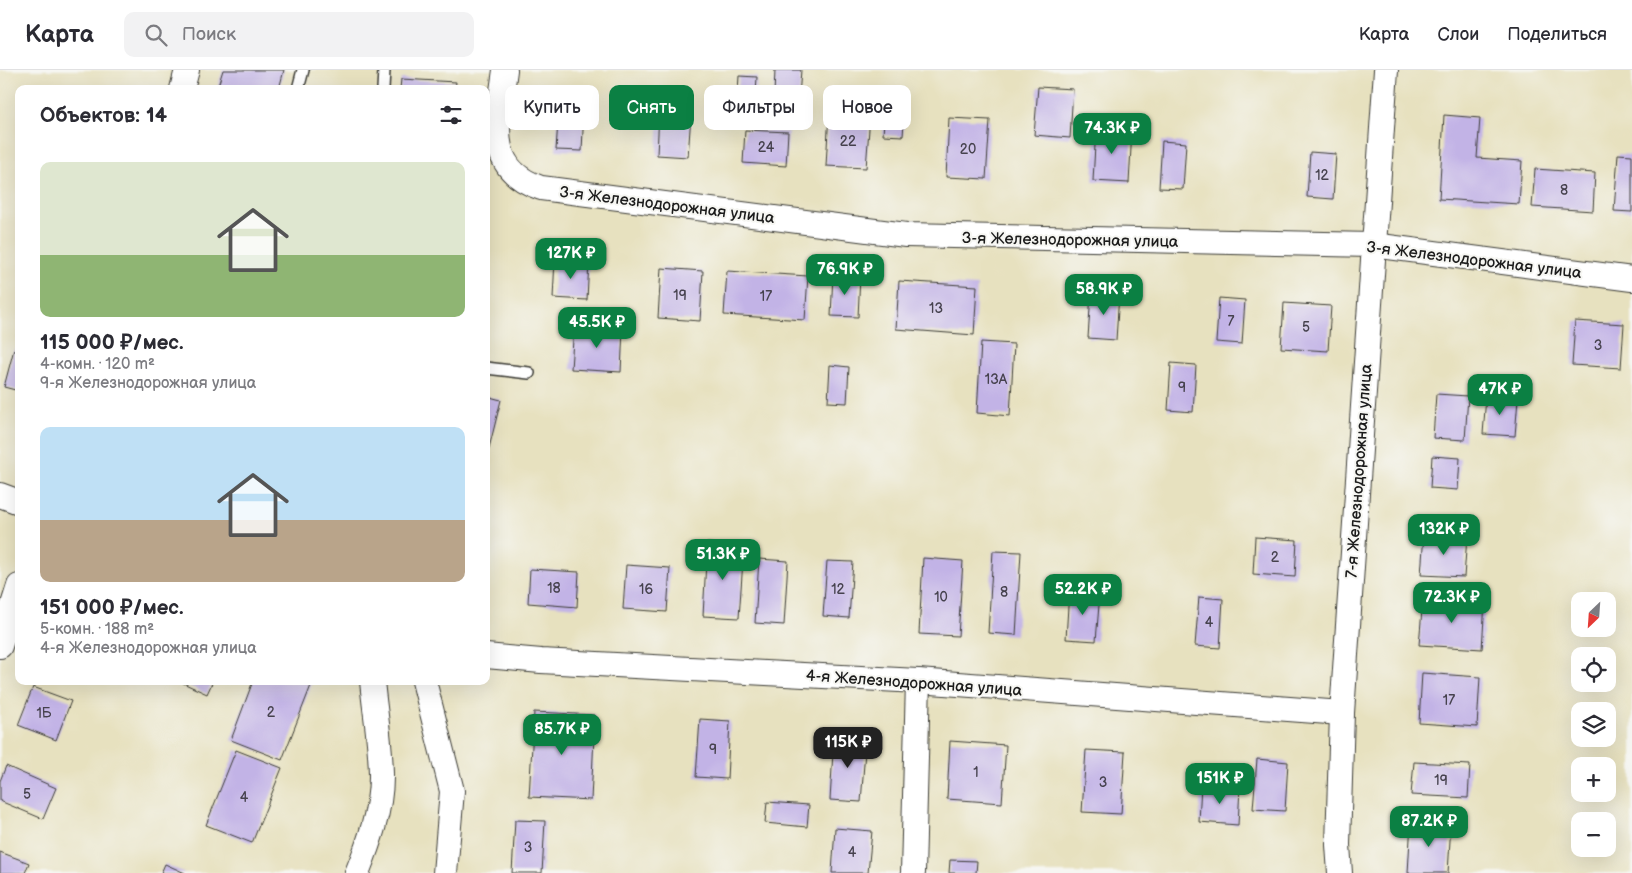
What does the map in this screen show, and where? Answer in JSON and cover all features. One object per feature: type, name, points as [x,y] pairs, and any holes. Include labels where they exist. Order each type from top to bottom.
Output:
[{"type":"street","points":[[183,85],[187,70]]},
{"type":"street","name":"3-я Железнодорожная улица","points":[[505,70],[497,142],[512,174],[541,188],[906,235],[1373,246],[1632,279]]},
{"type":"street","name":"7-я Железнодорожная улица","points":[[1340,873],[1338,845],[1342,713],[1386,70]]},
{"type":"street","points":[[0,494],[15,500]]},
{"type":"street","points":[[0,646],[15,599]]},
{"type":"street","name":"4-я Железнодорожная улица","points":[[490,656],[541,661],[918,681],[1342,713]]},
{"type":"street","points":[[913,873],[918,681]]},
{"type":"street","points":[[357,873],[368,847],[378,808],[381,777],[372,685]]},
{"type":"street","points":[[425,685],[452,791],[445,873]]},
{"type":"lane","points":[[299,85],[304,70]]},
{"type":"lane","points":[[383,85],[384,70]]},
{"type":"lane","points":[[490,368],[529,373]]},
{"type":"building","points":[[223,70],[284,70],[280,85],[218,85]]},
{"type":"building","points":[[775,70],[801,70],[800,85],[774,85]]},
{"type":"building","points":[[739,76],[757,77],[756,85],[738,85]]},
{"type":"building","points":[[401,79],[456,82],[456,85],[400,85]]},
{"type":"building","points":[[1038,87],[1073,89],[1070,138],[1034,135]]},
{"type":"building","points":[[1444,115],[1480,118],[1477,158],[1522,161],[1519,204],[1439,199]]},
{"type":"building","points":[[949,118],[990,120],[986,179],[946,177]]},
{"type":"building","points":[[1096,127],[1132,130],[1129,183],[1093,181]]},
{"type":"building","points":[[557,130],[583,130],[582,151],[556,150]]},
{"type":"building","points":[[658,130],[690,130],[688,157],[657,155]]},
{"type":"building","points":[[745,130],[788,132],[786,166],[743,163]]},
{"type":"building","points":[[828,130],[869,130],[866,168],[826,166]]},
{"type":"building","points":[[883,130],[903,130],[903,136],[883,135]]},
{"type":"building","points":[[1162,141],[1186,143],[1183,189],[1159,188]]},
{"type":"building","points":[[1310,152],[1336,154],[1333,199],[1307,197]]},
{"type":"building","points":[[1618,154],[1632,155],[1632,212],[1614,211]]},
{"type":"building","points":[[1535,169],[1595,173],[1593,211],[1532,207]]},
{"type":"building","points":[[555,259],[589,261],[587,300],[553,298]]},
{"type":"building","points":[[661,268],[703,271],[700,321],[658,318]]},
{"type":"building","points":[[727,271],[808,276],[805,320],[724,315]]},
{"type":"building","points":[[833,274],[860,276],[858,317],[831,316]]},
{"type":"building","points":[[899,281],[977,286],[974,335],[896,329]]},
{"type":"building","points":[[1091,293],[1119,294],[1116,340],[1088,338]]},
{"type":"building","points":[[1219,298],[1245,300],[1242,344],[1216,342]]},
{"type":"building","points":[[1284,303],[1331,306],[1328,351],[1281,348]]},
{"type":"building","points":[[1575,321],[1624,324],[1621,368],[1572,365]]},
{"type":"building","points":[[574,325],[623,328],[621,372],[571,369]]},
{"type":"building","points":[[981,342],[1014,344],[1010,416],[977,413]]},
{"type":"building","points":[[14,349],[15,349],[15,390],[4,387]]},
{"type":"building","points":[[1171,363],[1196,365],[1193,412],[1168,410]]},
{"type":"building","points":[[830,365],[849,367],[847,403],[828,402]]},
{"type":"building","points":[[1436,394],[1468,396],[1465,440],[1433,438]]},
{"type":"building","points":[[490,397],[501,400],[490,444]]},
{"type":"building","points":[[1486,397],[1518,399],[1515,436],[1483,434]]},
{"type":"building","points":[[1432,456],[1460,458],[1458,490],[1430,488]]},
{"type":"building","points":[[1424,534],[1467,537],[1464,577],[1421,575]]},
{"type":"building","points":[[1255,537],[1297,540],[1295,577],[1253,574]]},
{"type":"building","points":[[707,543],[744,546],[739,618],[703,616]]},
{"type":"building","points":[[993,551],[1021,552],[1016,635],[988,633]]},
{"type":"building","points":[[923,558],[963,561],[958,636],[919,634]]},
{"type":"building","points":[[759,559],[788,561],[784,625],[755,623]]},
{"type":"building","points":[[827,561],[853,562],[849,618],[823,616]]},
{"type":"building","points":[[626,565],[670,568],[667,612],[623,609]]},
{"type":"building","points":[[530,569],[579,572],[577,607],[528,603]]},
{"type":"building","points":[[1069,590],[1100,593],[1096,641],[1066,639]]},
{"type":"building","points":[[1199,597],[1223,599],[1220,648],[1195,646]]},
{"type":"building","points":[[1423,598],[1485,602],[1482,649],[1419,645]]},
{"type":"building","points":[[1422,673],[1480,677],[1477,727],[1419,723]]},
{"type":"building","points":[[187,685],[211,685],[207,694]]},
{"type":"building","points":[[252,685],[311,685],[282,760],[231,740]]},
{"type":"building","points":[[33,687],[71,701],[56,740],[18,725]]},
{"type":"building","points":[[534,712],[595,715],[591,800],[529,797]]},
{"type":"building","points":[[700,719],[730,721],[727,779],[696,777]]},
{"type":"building","points":[[834,736],[866,738],[861,802],[830,800]]},
{"type":"building","points":[[950,741],[1006,745],[1002,803],[947,799]]},
{"type":"building","points":[[236,750],[282,768],[252,843],[206,825]]},
{"type":"building","points":[[1086,750],[1125,752],[1121,814],[1082,812]]},
{"type":"building","points":[[1257,759],[1288,762],[1285,811],[1253,809]]},
{"type":"building","points":[[1414,762],[1470,765],[1468,798],[1411,795]]},
{"type":"building","points":[[6,766],[56,788],[43,819],[0,801],[0,781]]},
{"type":"building","points":[[1201,784],[1240,787],[1238,825],[1199,822]]},
{"type":"building","points":[[767,802],[809,805],[807,827],[765,823]]},
{"type":"building","points":[[515,820],[545,821],[542,873],[512,873]]},
{"type":"building","points":[[1411,821],[1451,824],[1448,873],[1408,873]]},
{"type":"building","points":[[835,828],[872,831],[868,873],[832,873]]},
{"type":"building","points":[[0,852],[29,863],[25,873],[0,873]]},
{"type":"building","points":[[950,860],[977,861],[976,873],[949,873]]},
{"type":"building","points":[[165,864],[185,873],[161,873]]}]
